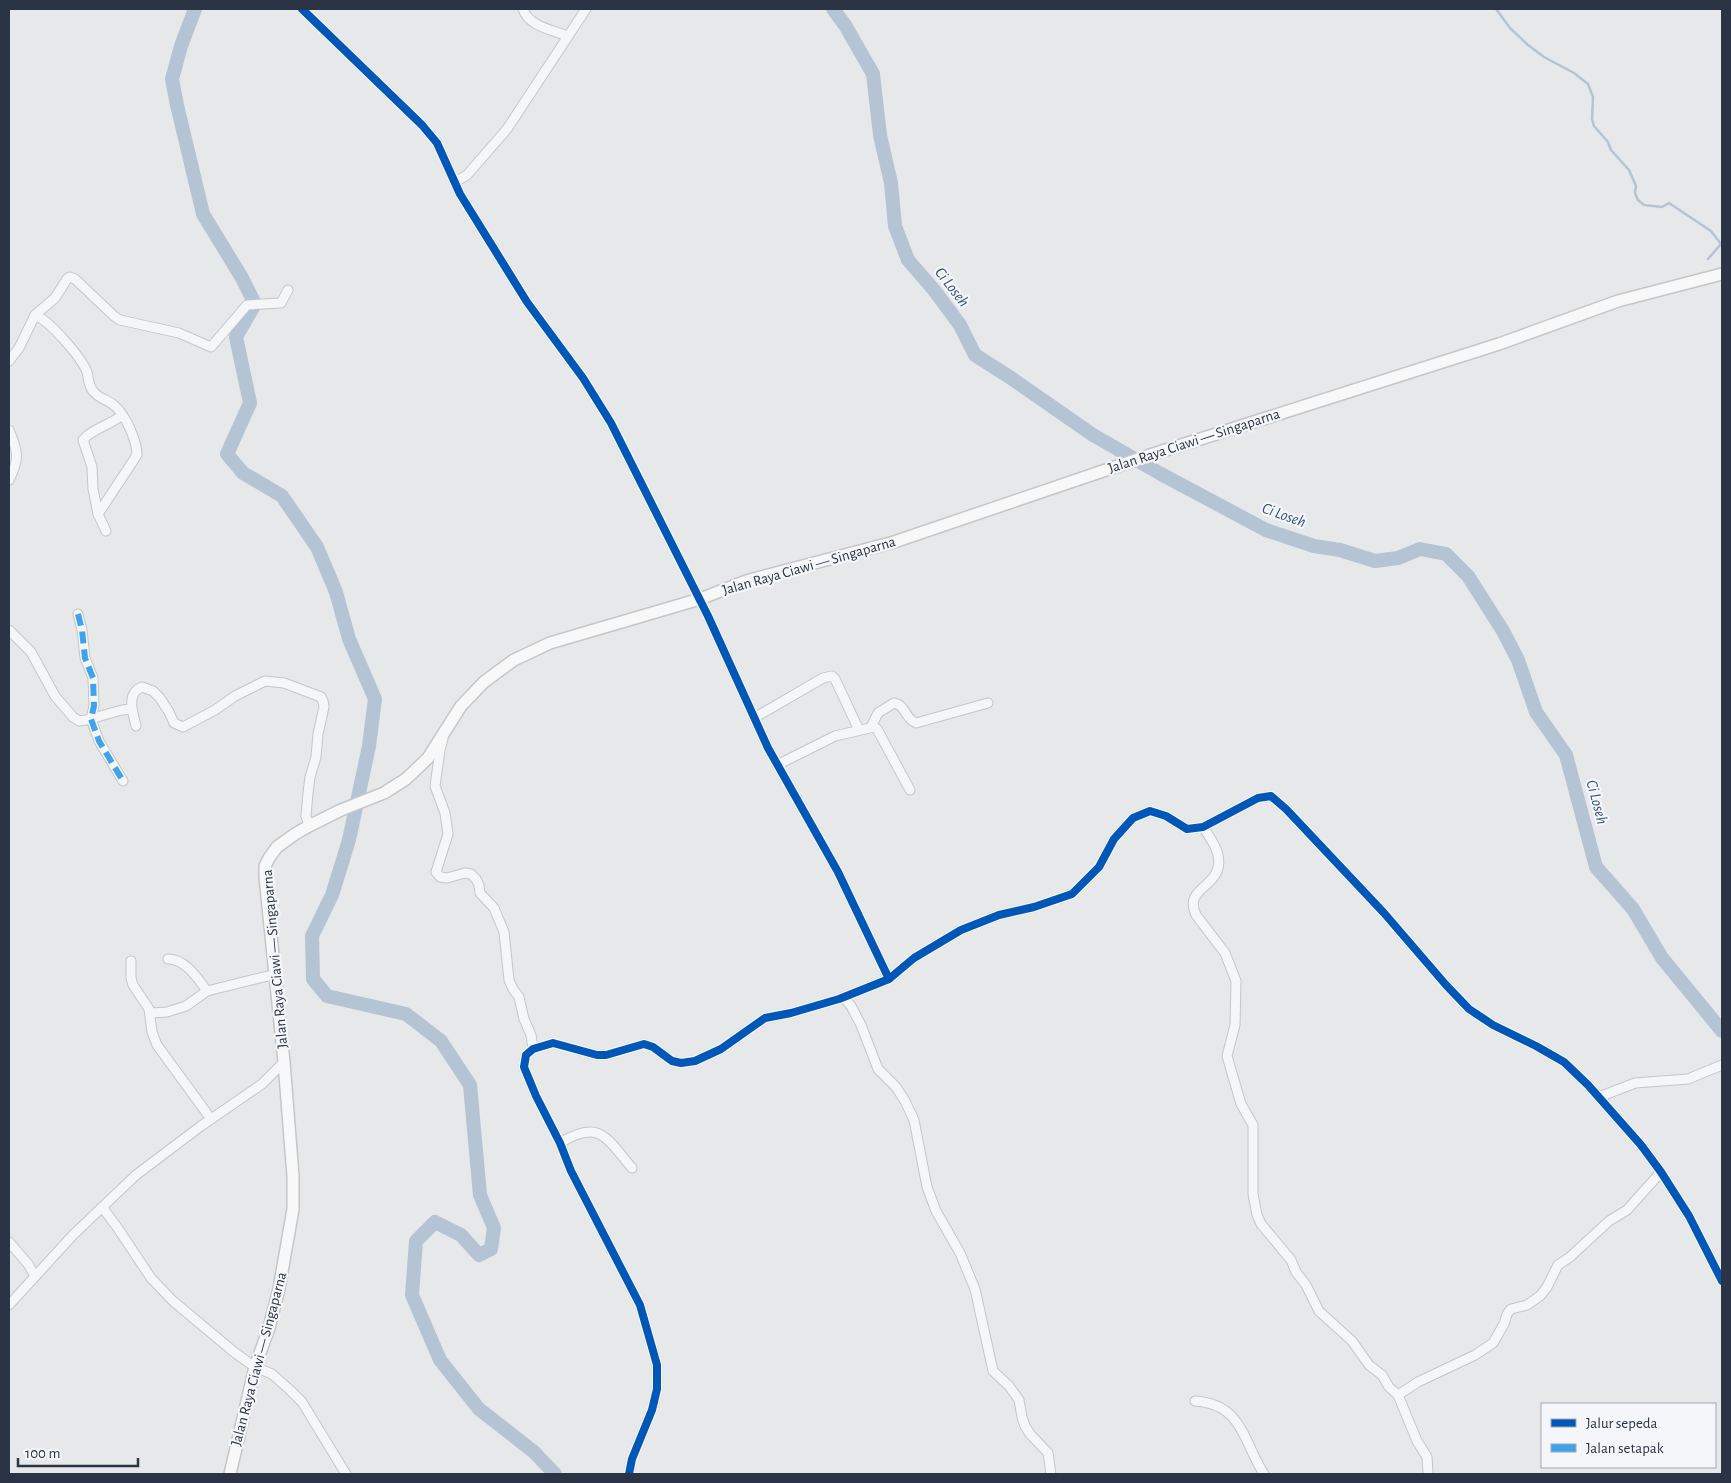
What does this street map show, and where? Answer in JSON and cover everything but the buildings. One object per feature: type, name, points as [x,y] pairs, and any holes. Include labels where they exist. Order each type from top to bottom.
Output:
[{"type":"main road","name":"Jalan Raya Ciawi — Singaparna","points":[[230,1474],[255,1368],[269,1328],[279,1289],[293,1209],[293,1176],[284,1062],[265,866],[277,847],[310,826],[341,810],[384,793],[406,779],[428,758],[461,706],[484,682],[514,660],[550,643],[700,599],[746,581],[894,542],[1150,455],[1446,361],[1618,301],[1722,274]]},
{"type":"street","points":[[302,9],[422,125],[437,143],[455,182],[527,302],[583,378],[611,423],[700,599],[777,765],[838,872],[888,979]]},
{"type":"street","points":[[524,9],[526,16],[533,22],[568,36]]},
{"type":"street","points":[[455,182],[467,175],[507,129],[586,9]]},
{"type":"street","points":[[9,362],[18,350],[35,315],[56,298],[70,277],[75,279],[117,318],[179,333],[211,347],[214,346],[245,306],[260,303],[280,303],[288,290]]},
{"type":"street","points":[[35,315],[50,324],[77,356],[87,373],[92,390],[116,407],[129,424],[137,455],[98,514]]},
{"type":"street","points":[[106,531],[98,514],[93,489],[92,467],[83,440],[122,415]]},
{"type":"street","points":[[9,430],[17,458],[9,480]]},
{"type":"street","points":[[78,614],[82,630],[84,658],[93,678],[94,706],[91,719],[99,741],[123,781]]},
{"type":"street","points":[[9,630],[31,652],[55,696],[73,717],[79,721],[132,709]]},
{"type":"street","points":[[754,718],[823,678],[832,676],[859,730]]},
{"type":"street","points":[[136,726],[131,700],[133,694],[142,687],[153,691],[169,712],[174,723],[183,727],[215,710],[235,696],[265,681],[284,683],[321,698],[324,707],[307,800],[306,816],[310,826]]},
{"type":"street","points":[[871,727],[878,713],[894,703],[901,706],[909,720],[916,723],[988,703]]},
{"type":"street","points":[[446,727],[440,750],[435,786],[446,817],[448,834],[436,872],[440,877],[447,878],[465,873],[471,874],[479,885],[480,893],[494,908],[504,932],[509,980],[519,997],[524,1019],[531,1035],[533,1049]]},
{"type":"street","points":[[777,765],[835,736],[871,727],[877,729],[910,790]]},
{"type":"street","points":[[629,1474],[632,1459],[652,1410],[657,1389],[657,1365],[640,1305],[536,1096],[524,1068],[526,1056],[533,1049],[553,1043],[597,1056],[644,1044],[653,1047],[672,1061],[681,1063],[694,1062],[721,1049],[765,1018],[792,1013],[843,997],[888,979],[914,958],[961,930],[1000,915],[1072,894],[1099,867],[1114,839],[1133,818],[1150,811],[1166,816],[1187,829],[1203,827],[1258,798],[1271,796],[1286,809],[1384,913],[1446,986],[1469,1009],[1493,1025],[1564,1062],[1588,1085],[1642,1144],[1689,1216],[1722,1282]]},
{"type":"street","points":[[1203,827],[1216,848],[1219,864],[1214,878],[1194,896],[1193,908],[1196,915],[1225,953],[1236,981],[1235,1026],[1227,1056],[1241,1104],[1253,1125],[1253,1194],[1257,1215],[1291,1260],[1319,1311],[1355,1345],[1369,1364],[1382,1375],[1389,1388],[1398,1395],[1426,1457],[1425,1474]]},
{"type":"street","points":[[168,959],[177,960],[190,969],[207,991]]},
{"type":"street","points":[[130,961],[133,985],[148,1005],[152,1032],[157,1045],[211,1119]]},
{"type":"street","points":[[150,1013],[167,1012],[186,1006],[207,991],[276,974]]},
{"type":"street","points":[[843,997],[851,1006],[861,1025],[878,1068],[896,1087],[905,1100],[914,1120],[927,1187],[936,1211],[960,1253],[975,1289],[993,1371],[1009,1386],[1019,1400],[1025,1426],[1048,1453],[1051,1474]]},
{"type":"street","points":[[9,1305],[102,1207],[136,1175],[262,1084],[284,1062]]},
{"type":"street","points":[[1599,1097],[1635,1083],[1688,1079],[1722,1065]]},
{"type":"street","points":[[560,1143],[580,1132],[592,1131],[598,1133],[610,1143],[632,1168]]},
{"type":"street","points":[[1398,1395],[1418,1382],[1471,1357],[1493,1343],[1511,1309],[1528,1304],[1540,1296],[1547,1287],[1558,1265],[1570,1257],[1609,1221],[1627,1210],[1661,1172]]},
{"type":"street","points":[[102,1207],[151,1278],[180,1306],[255,1368],[272,1374],[302,1402],[346,1474]]},
{"type":"street","points":[[9,1242],[28,1264],[35,1276]]},
{"type":"street","points":[[1195,1401],[1216,1405],[1234,1417],[1245,1433],[1264,1474]]},
{"type":"waterway","points":[[195,9],[181,46],[172,79],[177,105],[203,214],[242,278],[255,304],[236,337],[250,403],[227,454],[243,473],[282,496],[317,547],[336,592],[349,639],[375,699],[369,746],[349,840],[332,895],[312,936],[313,979],[327,996],[406,1014],[441,1041],[470,1085],[480,1195],[494,1228],[491,1249],[479,1255],[461,1235],[435,1222],[416,1241],[412,1295],[440,1360],[479,1409],[534,1452],[555,1474]]},
{"type":"waterway","name":"Ci Loseh","points":[[833,9],[845,25],[873,74],[880,135],[891,183],[895,226],[908,260],[934,290],[960,325],[975,355],[1093,435],[1266,530],[1314,546],[1340,550],[1375,561],[1398,558],[1420,549],[1446,554],[1468,576],[1503,631],[1518,660],[1536,712],[1566,755],[1596,867],[1633,909],[1662,958],[1722,1031]]},
{"type":"waterway","points":[[1496,9],[1510,28],[1528,45],[1544,57],[1574,73],[1588,84],[1593,97],[1592,119],[1594,126],[1608,142],[1611,150],[1629,170],[1636,186],[1635,193],[1638,200],[1644,205],[1662,207],[1669,203],[1711,231],[1721,244],[1708,259]]},
{"type":"marked path","points":[[78,614],[85,658],[93,678],[94,706],[91,719],[99,741],[123,781]]},
{"type":"cycle path","points":[[302,9],[422,125],[437,143],[460,194],[527,302],[583,378],[611,423],[708,616],[768,748],[838,872],[889,979]]},
{"type":"cycle path","points":[[629,1474],[632,1459],[652,1410],[657,1389],[657,1365],[640,1305],[571,1171],[560,1143],[536,1096],[524,1067],[526,1055],[533,1049],[553,1043],[597,1055],[606,1055],[644,1044],[653,1047],[672,1061],[681,1063],[695,1061],[721,1049],[765,1018],[791,1013],[839,999],[889,979],[914,958],[961,930],[999,915],[1034,907],[1072,894],[1099,867],[1114,839],[1133,818],[1150,811],[1166,816],[1187,829],[1203,827],[1258,798],[1271,796],[1286,809],[1384,913],[1469,1009],[1493,1025],[1564,1062],[1588,1085],[1641,1145],[1661,1172],[1689,1216],[1722,1281]]}]
